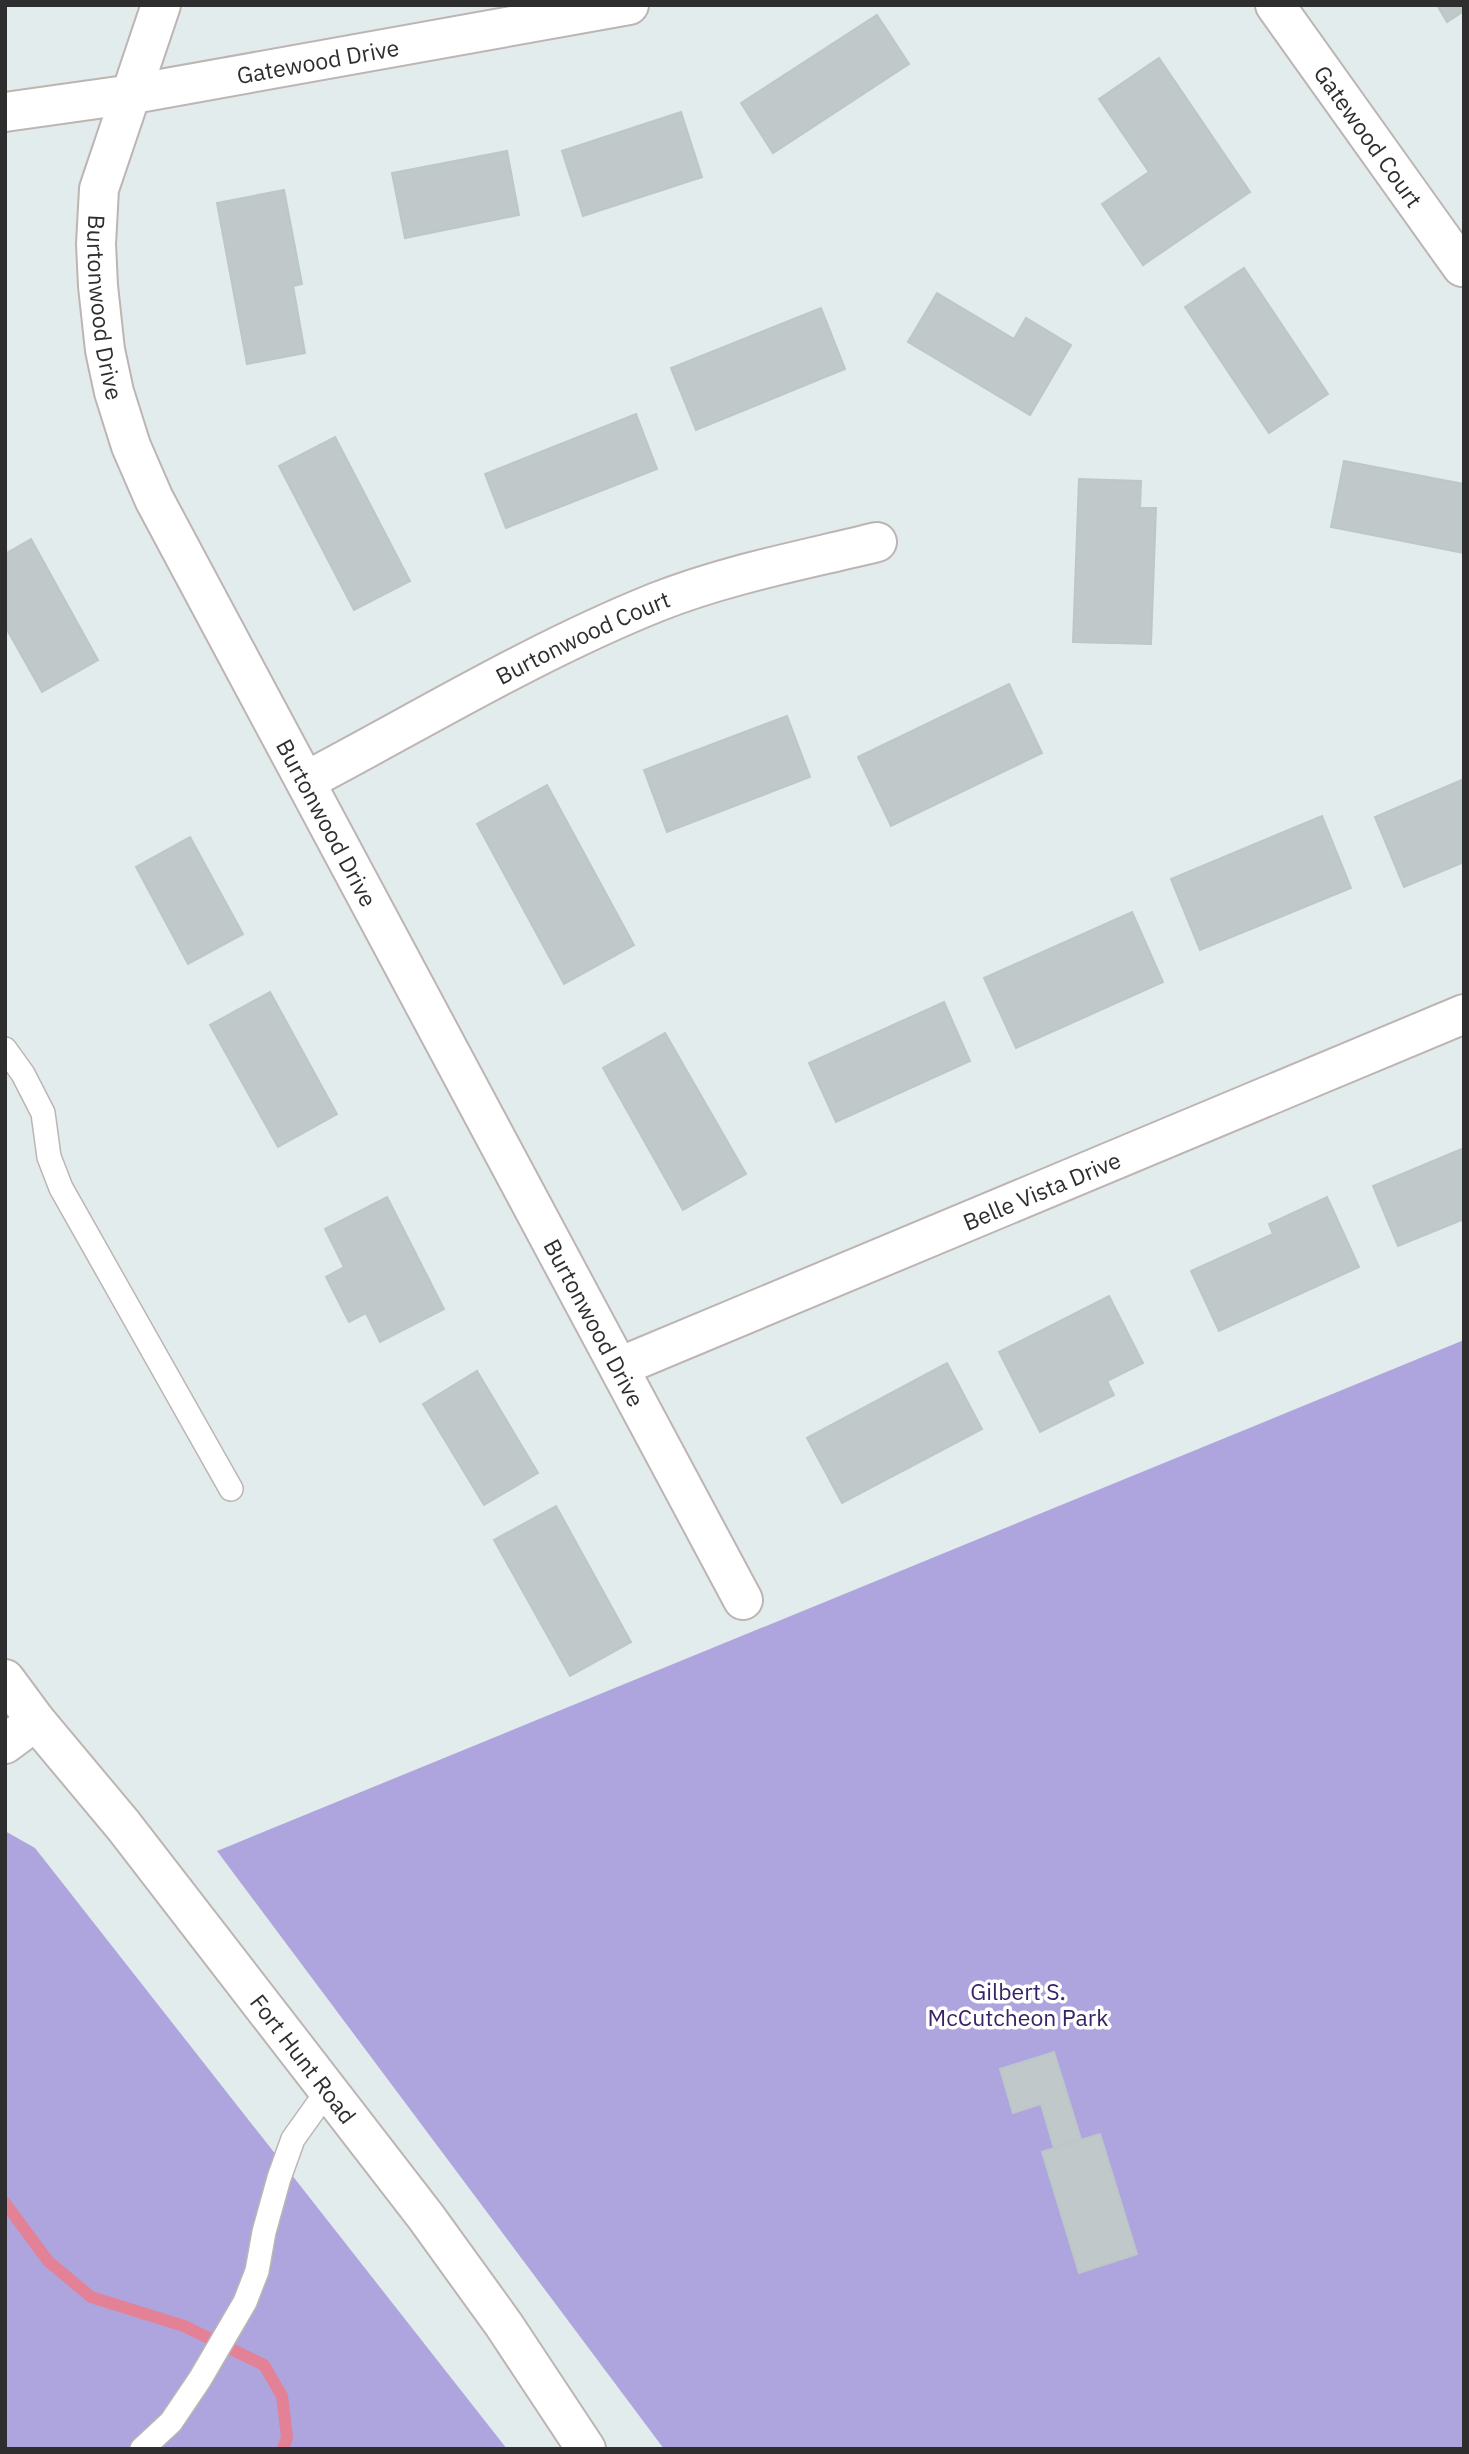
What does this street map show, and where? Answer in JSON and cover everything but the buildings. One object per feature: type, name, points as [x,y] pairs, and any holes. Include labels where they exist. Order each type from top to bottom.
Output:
[{"type":"street","name":"Burtonwood Drive","points":[[161,5],[99,189],[96,244],[105,350],[114,392],[131,446],[154,499],[743,1600]]},
{"type":"street","name":"Gatewood Drive","points":[[5,112],[133,94],[629,5]]},
{"type":"street","name":"Gatewood Court","points":[[1275,5],[1462,267]]},
{"type":"street","name":"Burtonwood Court","points":[[306,781],[558,646],[657,602],[724,579],[877,542]]},
{"type":"street","name":"Belle Vista Drive","points":[[619,1367],[1464,1014]]},
{"type":"street","name":"Fort Hunt Road","points":[[5,1679],[36,1721],[123,1825],[426,2217],[489,2303],[586,2449]]},
{"type":"street","points":[[5,1744],[36,1721]]},
{"type":"lane","points":[[5,1049],[23,1074],[43,1113],[49,1157],[61,1188],[231,1489]]},
{"type":"lane","points":[[142,2449],[171,2422],[200,2379],[244,2302],[257,2271],[271,2205],[293,2139],[328,2091]]},
{"type":"green space","name":"Gilbert S. McCutcheon Park","points":[[1464,1340],[1464,2449],[664,2449],[217,1851]]},
{"type":"green space","points":[[5,1831],[35,1848],[507,2449],[5,2449]]},
{"type":"waterway","points":[[5,2203],[48,2261],[91,2297],[184,2326],[264,2365],[282,2396],[287,2437],[283,2449]]}]
